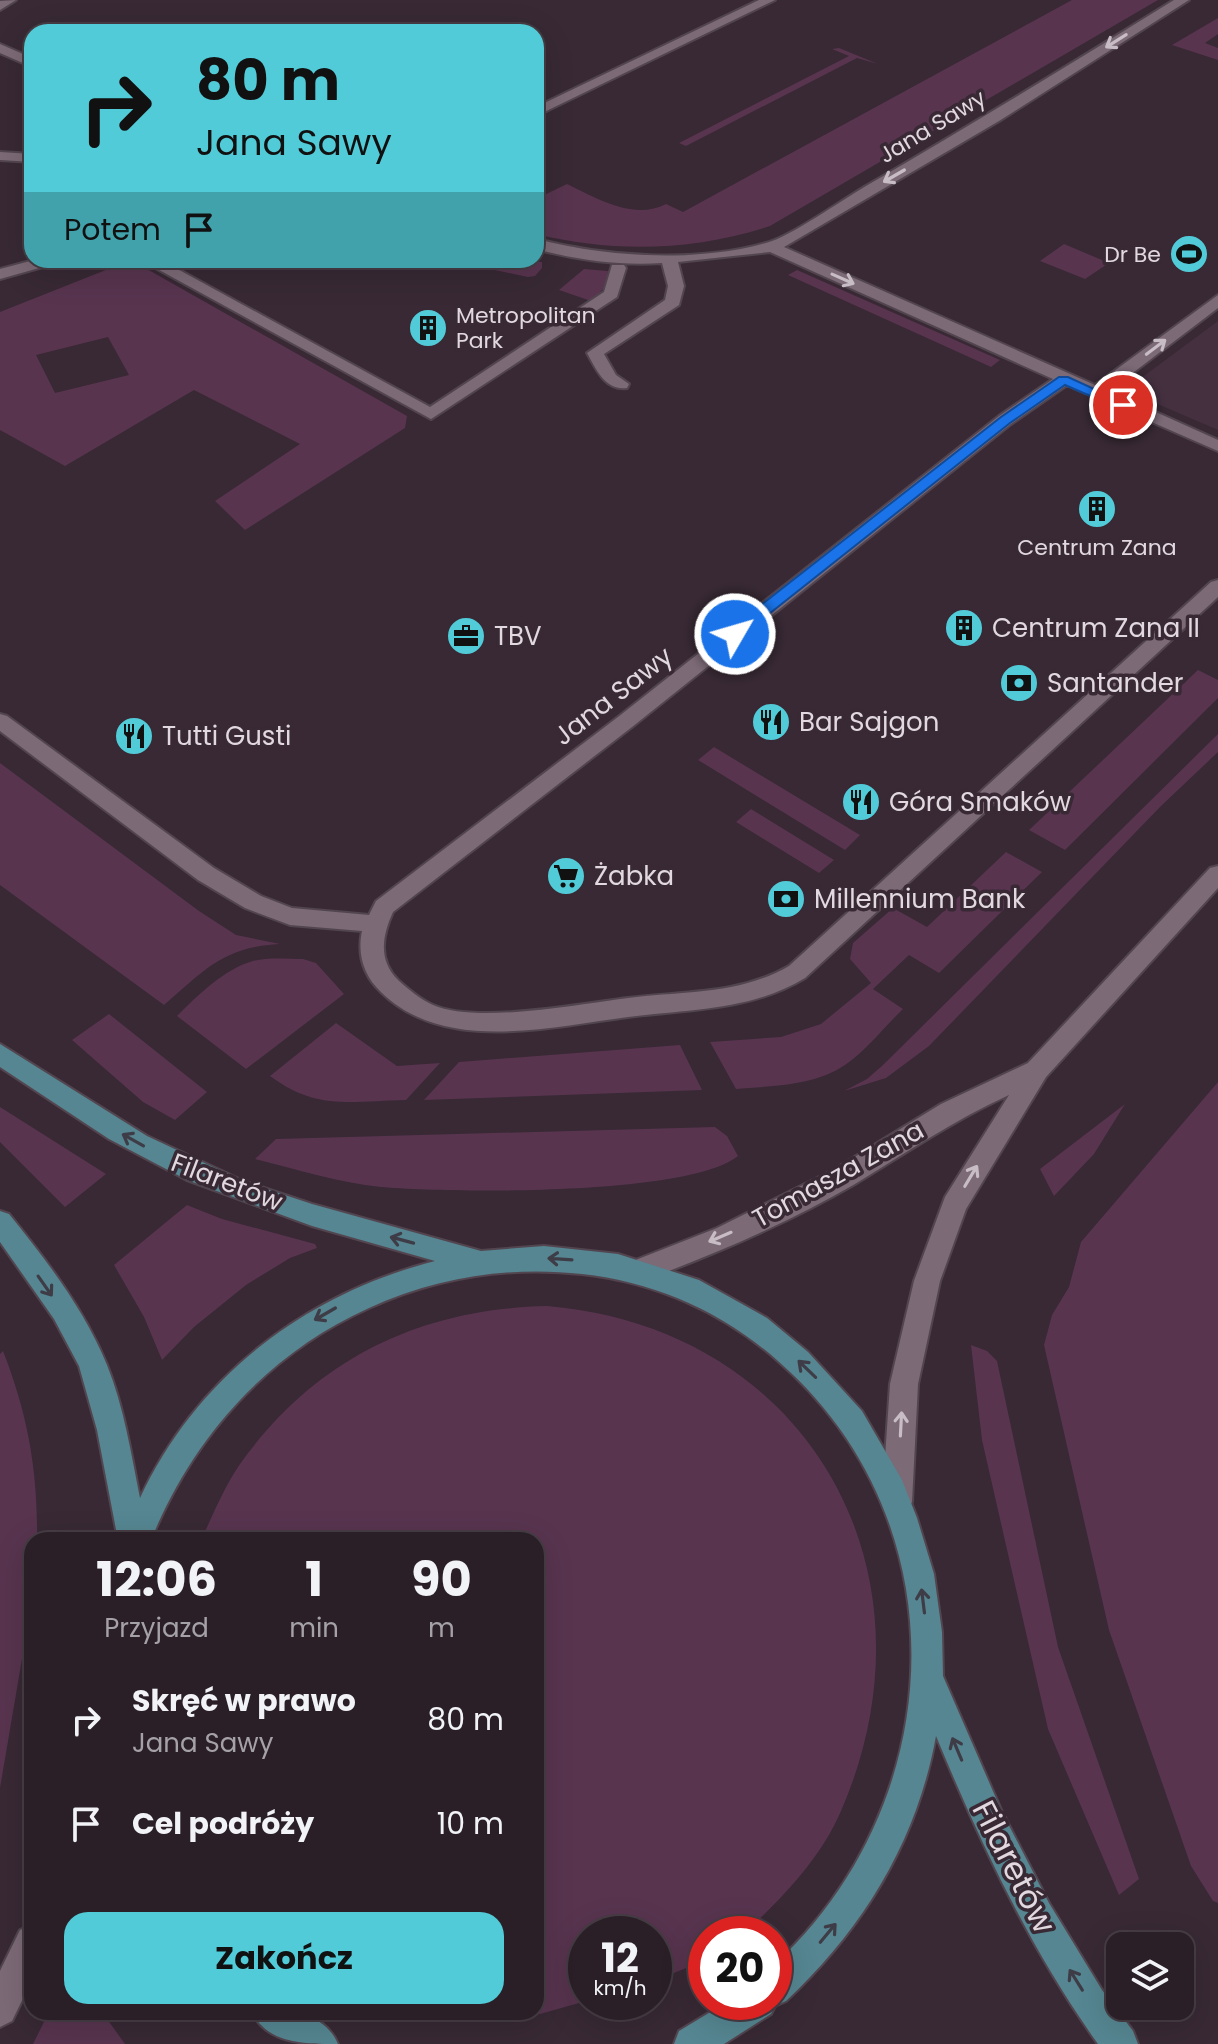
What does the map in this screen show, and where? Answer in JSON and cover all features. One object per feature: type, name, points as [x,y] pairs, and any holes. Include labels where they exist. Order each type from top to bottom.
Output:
[{"type":"main road","name":"Filaretów","points":[[0,1054],[106,1125],[200,1174],[336,1223],[477,1261]]},
{"type":"main road","points":[[0,1222],[76,1328],[94,1368],[132,1532]]},
{"type":"main road","points":[[138,1532],[180,1451],[210,1411],[263,1358],[302,1328],[364,1293],[431,1270],[477,1261],[557,1258],[637,1271],[680,1285],[723,1305],[762,1331],[799,1361],[848,1415],[875,1456],[897,1502],[919,1574],[926,1625],[928,1679],[917,1755],[893,1831],[852,1903],[792,1973]]},
{"type":"main road","name":"Filaretów","points":[[928,1679],[1021,1892],[1099,2017],[1120,2044]]},
{"type":"main road","points":[[282,2020],[320,2044]]},
{"type":"main road","points":[[692,2044],[730,2020]]},
{"type":"street","points":[[0,6],[10,0]]},
{"type":"street","points":[[544,108],[769,0]]},
{"type":"street","name":"Jana Sawy","points":[[772,247],[994,118],[1183,0]]},
{"type":"street","points":[[0,48],[24,59]]},
{"type":"street","points":[[0,156],[24,158]]},
{"type":"street","points":[[544,246],[564,252],[637,260],[772,247],[1218,446]]},
{"type":"street","points":[[621,384],[610,378],[595,353],[673,302],[676,286],[669,259]]},
{"type":"street","points":[[0,274],[24,268]]},
{"type":"street","points":[[164,268],[431,414],[611,294],[618,268]]},
{"type":"street","points":[[1095,393],[1218,300]]},
{"type":"street","name":"Jana Sawy","points":[[380,915],[1005,420],[1064,379]]},
{"type":"street","points":[[0,721],[206,874],[253,902],[290,916],[380,915],[372,951],[375,973],[384,985],[429,1014],[460,1020],[575,1013],[715,998],[758,991],[778,984],[797,972],[1218,586]]},
{"type":"street","name":"Tomasza Zana","points":[[897,1502],[904,1384],[927,1281],[954,1205],[1037,1070],[1218,874]]},
{"type":"street","name":"Tomasza Zana","points":[[637,1271],[726,1236],[844,1177],[950,1111],[1037,1070]]},
{"type":"street","points":[[0,2009],[24,1959]]},
{"type":"shaded area","points":[[1072,0],[1158,0],[770,226],[683,245],[624,246],[544,236],[544,195],[567,184],[615,206],[641,210],[666,204],[683,212]]},
{"type":"shaded area","points":[[1218,18],[1218,34],[1205,43],[1218,48],[1218,60],[1172,45]]},
{"type":"shaded area","points":[[839,48],[878,64],[857,58],[686,146],[679,143],[849,56],[832,49]]},
{"type":"shaded area","points":[[1064,244],[1109,263],[1085,279],[1040,261]]},
{"type":"shaded area","points":[[111,268],[145,268],[407,416],[405,428],[245,530],[215,501],[300,444],[194,390],[65,466],[0,430],[0,312]],"holes":[[[108,337],[129,375],[55,393],[36,355]]]},
{"type":"shaded area","points":[[486,268],[542,268],[535,276]]},
{"type":"shaded area","points":[[584,269],[608,271],[606,286],[591,301],[559,290]]},
{"type":"shaded area","points":[[797,270],[1000,360],[991,367],[788,275]]},
{"type":"shaded area","points":[[1218,321],[1218,430],[1125,390]]},
{"type":"shaded area","points":[[1198,670],[1218,680],[1218,698],[1065,850],[1029,830]]},
{"type":"shaded area","points":[[1218,734],[1218,752],[1160,807],[929,1046],[886,1078],[844,1091],[867,1079],[883,1065]]},
{"type":"shaded area","points":[[714,747],[860,835],[845,850],[698,760]]},
{"type":"shaded area","points":[[0,763],[236,935],[280,944],[229,955],[204,971],[164,1005],[0,885]]},
{"type":"shaded area","points":[[751,809],[834,860],[819,873],[736,822]]},
{"type":"shaded area","points":[[1006,852],[1042,872],[939,973],[909,955],[873,989],[903,1009],[860,1053],[845,1065],[820,1077],[792,1084],[736,1089],[710,1042],[781,1037],[821,1024],[871,983],[850,959],[853,943],[893,908],[927,927]]},
{"type":"shaded area","points":[[265,959],[303,959],[316,963],[344,994],[246,1069],[177,1016],[212,984],[242,965]]},
{"type":"shaded area","points":[[109,1014],[207,1092],[175,1120],[143,1102],[72,1040]]},
{"type":"shaded area","points":[[336,1023],[397,1066],[440,1063],[406,1100],[335,1102],[303,1095],[270,1076]]},
{"type":"shaded area","points":[[680,1045],[702,1090],[424,1100],[459,1062]]},
{"type":"shaded area","points":[[1218,1082],[1218,1903],[1213,1901],[1191,1866],[1109,1630],[1044,1345],[1052,1315],[1069,1287],[1081,1242]]},
{"type":"shaded area","points":[[1125,1104],[1094,1154],[1054,1196],[1040,1169]]},
{"type":"shaded area","points":[[0,1107],[106,1174],[65,1207],[0,1142]]},
{"type":"shaded area","points":[[715,1127],[727,1136],[738,1156],[711,1169],[671,1179],[567,1189],[381,1187],[333,1179],[255,1159],[276,1139]]},
{"type":"shaded area","points":[[187,1205],[222,1219],[315,1244],[317,1248],[290,1258],[246,1285],[194,1327],[162,1360],[144,1317],[114,1265]]},
{"type":"shaded area","points":[[547,1306],[639,1324],[718,1361],[783,1412],[831,1477],[863,1552],[876,1634],[869,1722],[841,1811],[823,1845],[799,1877],[762,1916],[688,1916],[688,1967],[672,1974],[672,1916],[568,1916],[568,2006],[544,2013],[544,1532],[205,1532],[240,1464],[269,1427],[302,1395],[336,1369],[374,1347],[413,1330],[456,1317],[500,1309]]},
{"type":"shaded area","points":[[971,1345],[987,1351],[997,1361],[1058,1647],[1139,1879],[1119,1895],[1048,1729],[982,1440]]},
{"type":"shaded area","points":[[3,1351],[30,1444],[36,1490],[37,1532],[24,1532],[24,1647],[0,1788],[0,1354]]},
{"type":"shaded area","points":[[45,2020],[108,2020],[125,2044],[33,2044]]},
{"type":"place","name":"Dr Be","points":[[1189,254]]},
{"type":"place","name":"Metropolitan Park","points":[[428,328]]},
{"type":"place","name":"Centrum Zana","points":[[1097,509]]},
{"type":"place","name":"Centrum Zana II","points":[[964,628]]},
{"type":"place","name":"TBV","points":[[466,636]]},
{"type":"place","name":"Santander","points":[[1019,683]]},
{"type":"place","name":"Bar Sajgon","points":[[771,722]]},
{"type":"place","name":"Tutti Gusti","points":[[134,736]]},
{"type":"place","name":"Góra Smaków","points":[[861,802]]},
{"type":"place","name":"Żabka","points":[[566,876]]},
{"type":"place","name":"Millennium Bank","points":[[786,899]]},
{"type":"route","points":[[735,634],[1005,420],[1064,379],[1123,405]]}]
